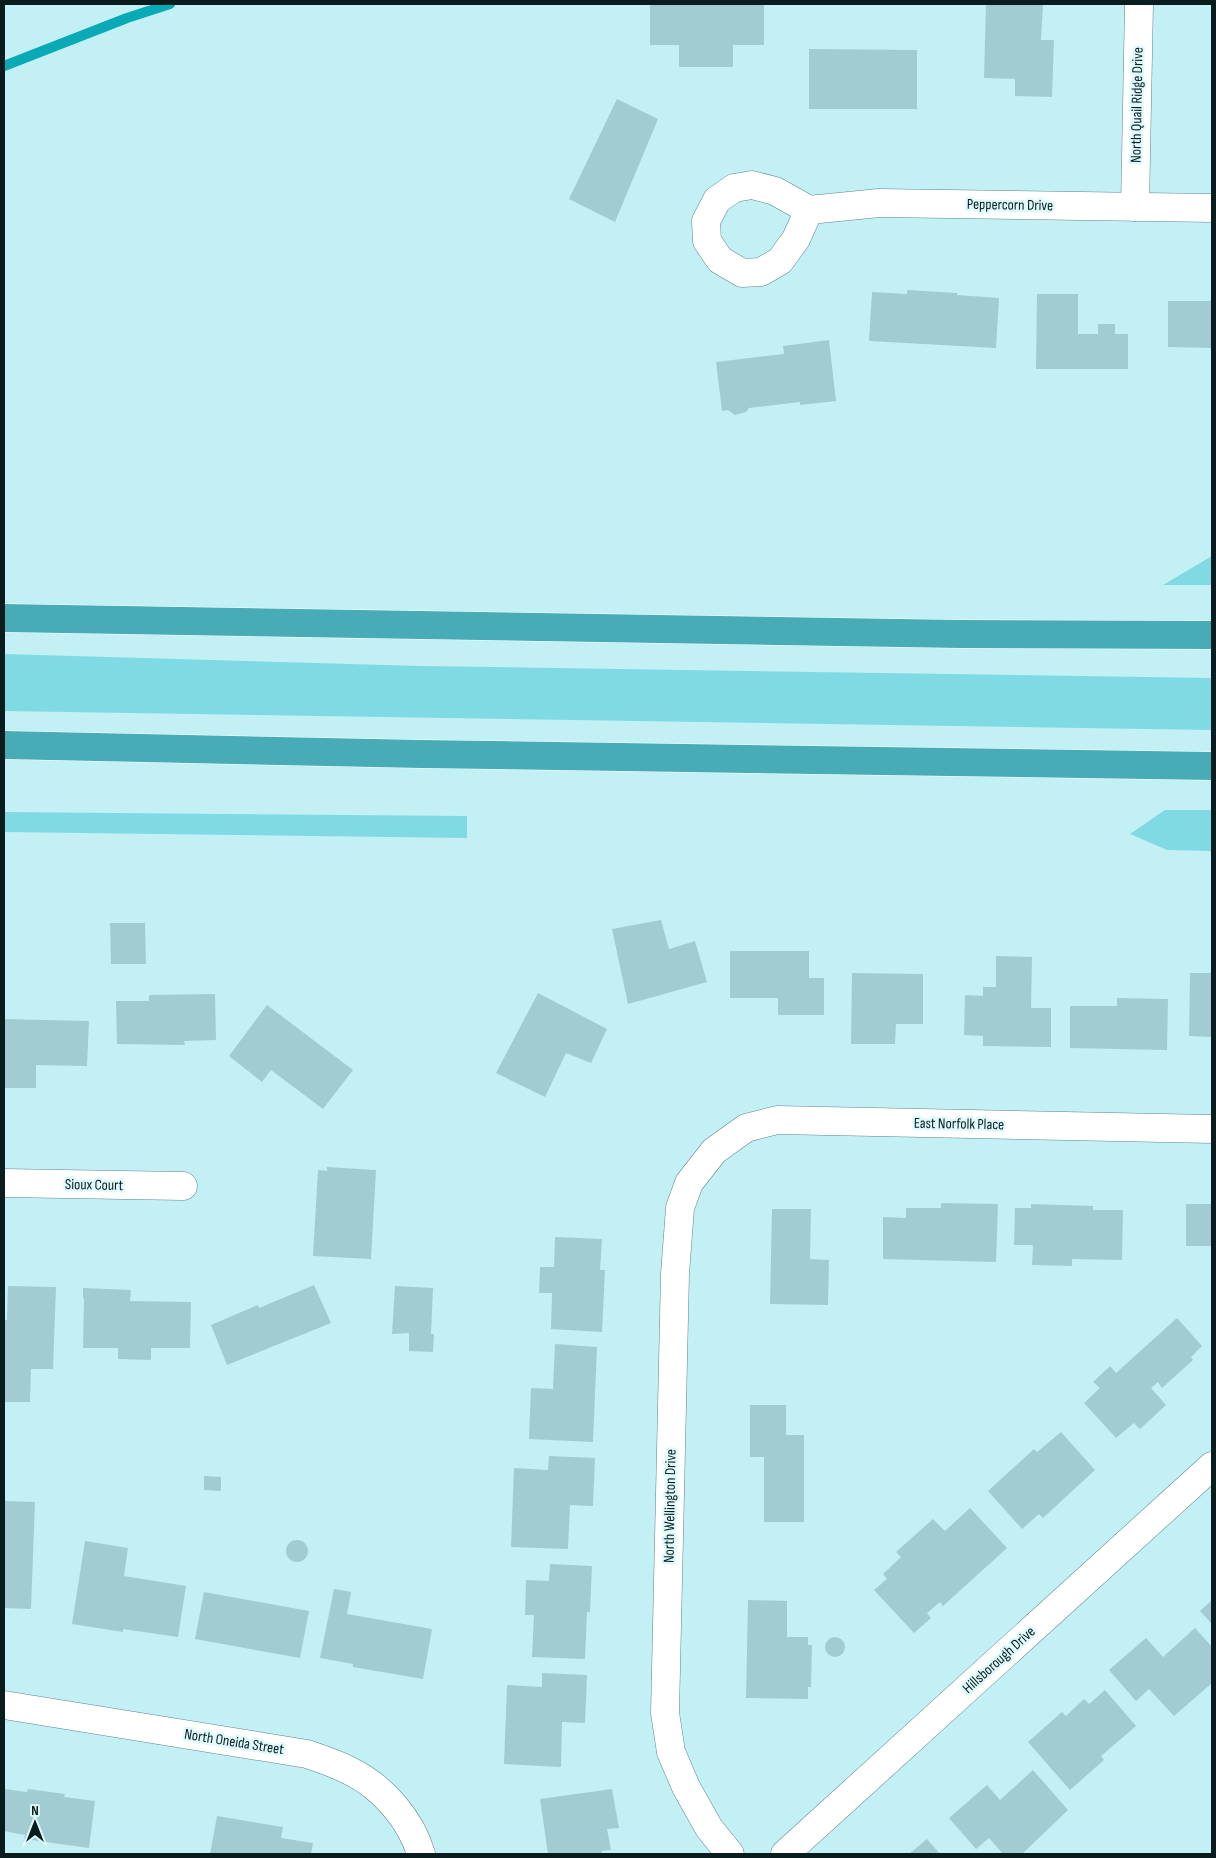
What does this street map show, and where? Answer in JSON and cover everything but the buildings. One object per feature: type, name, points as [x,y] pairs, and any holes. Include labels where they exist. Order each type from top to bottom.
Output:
[{"type":"highway","points":[[4,618],[950,634],[1212,634]]},
{"type":"highway","points":[[4,745],[421,754],[1212,766]]},
{"type":"street","name":"North Quail Ridge Drive","points":[[1135,207],[1139,4]]},
{"type":"street","name":"Peppercorn Drive","points":[[809,210],[879,203],[1212,208]]},
{"type":"street","name":"East Norfolk Place","points":[[714,1151],[746,1128],[776,1120],[1212,1129]]},
{"type":"street","name":"North Wellington Drive","points":[[714,1151],[689,1183],[680,1208],[675,1274],[665,1713],[671,1752],[686,1786],[709,1828],[730,1854]]},
{"type":"street","name":"Sioux Court","points":[[4,1184],[183,1186]]},
{"type":"street","name":"Hillsborough Drive","points":[[785,1854],[1212,1466]]},
{"type":"street","name":"North Oneida Street","points":[[4,1705],[307,1754],[352,1772],[386,1796],[406,1820],[421,1854]]},
{"type":"shaded area","points":[[1212,556],[1212,585],[1163,585]]},
{"type":"shaded area","points":[[4,654],[420,666],[1212,678],[1212,730],[4,711]]},
{"type":"shaded area","points":[[1165,810],[1212,810],[1212,851],[1167,850],[1130,834]]},
{"type":"shaded area","points":[[4,812],[467,816],[467,838],[4,832]]},
{"type":"waterway","points":[[4,66],[127,18],[170,4]]}]
